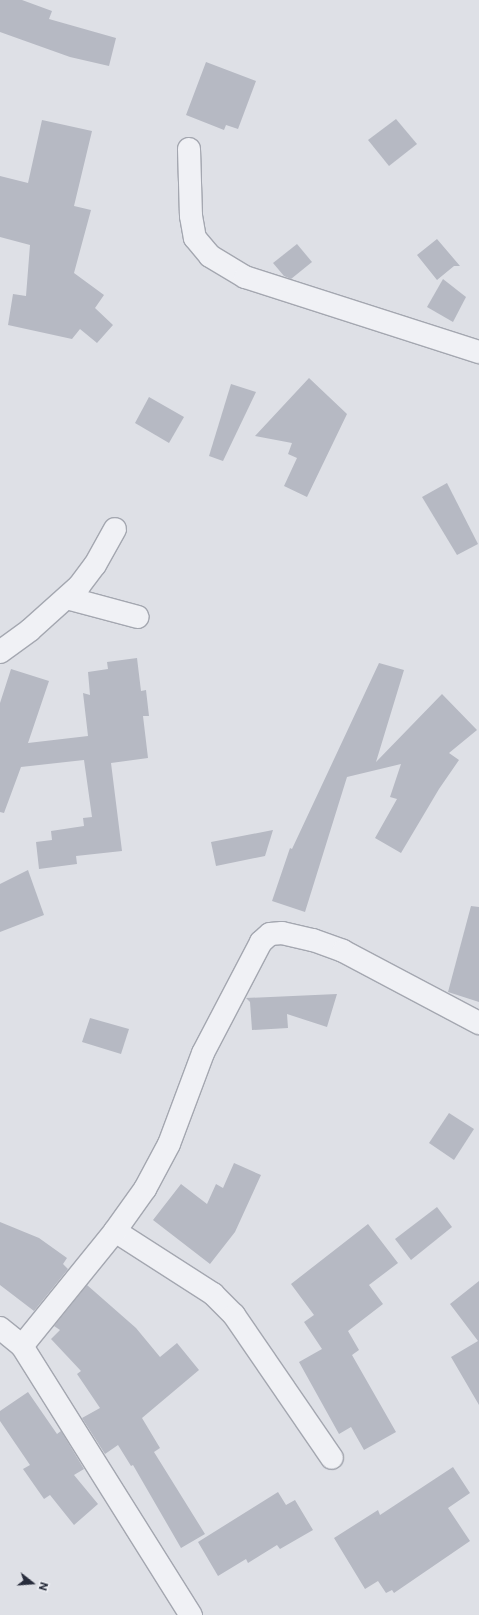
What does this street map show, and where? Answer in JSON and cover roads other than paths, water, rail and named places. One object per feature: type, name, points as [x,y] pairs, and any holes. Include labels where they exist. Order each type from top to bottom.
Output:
[{"type":"street","points":[[189,149],[191,216],[195,238],[210,256],[245,277],[479,352]]},
{"type":"street","points":[[0,652],[67,598],[95,565],[115,529]]},
{"type":"street","points":[[67,598],[138,617]]},
{"type":"street","points":[[22,1346],[115,1231],[158,1166],[169,1144],[203,1053],[261,942],[270,934],[282,933],[313,940],[343,951],[479,1023]]},
{"type":"street","points":[[115,1231],[213,1294],[234,1315],[332,1458]]},
{"type":"street","points":[[0,1328],[22,1346],[191,1615]]}]
